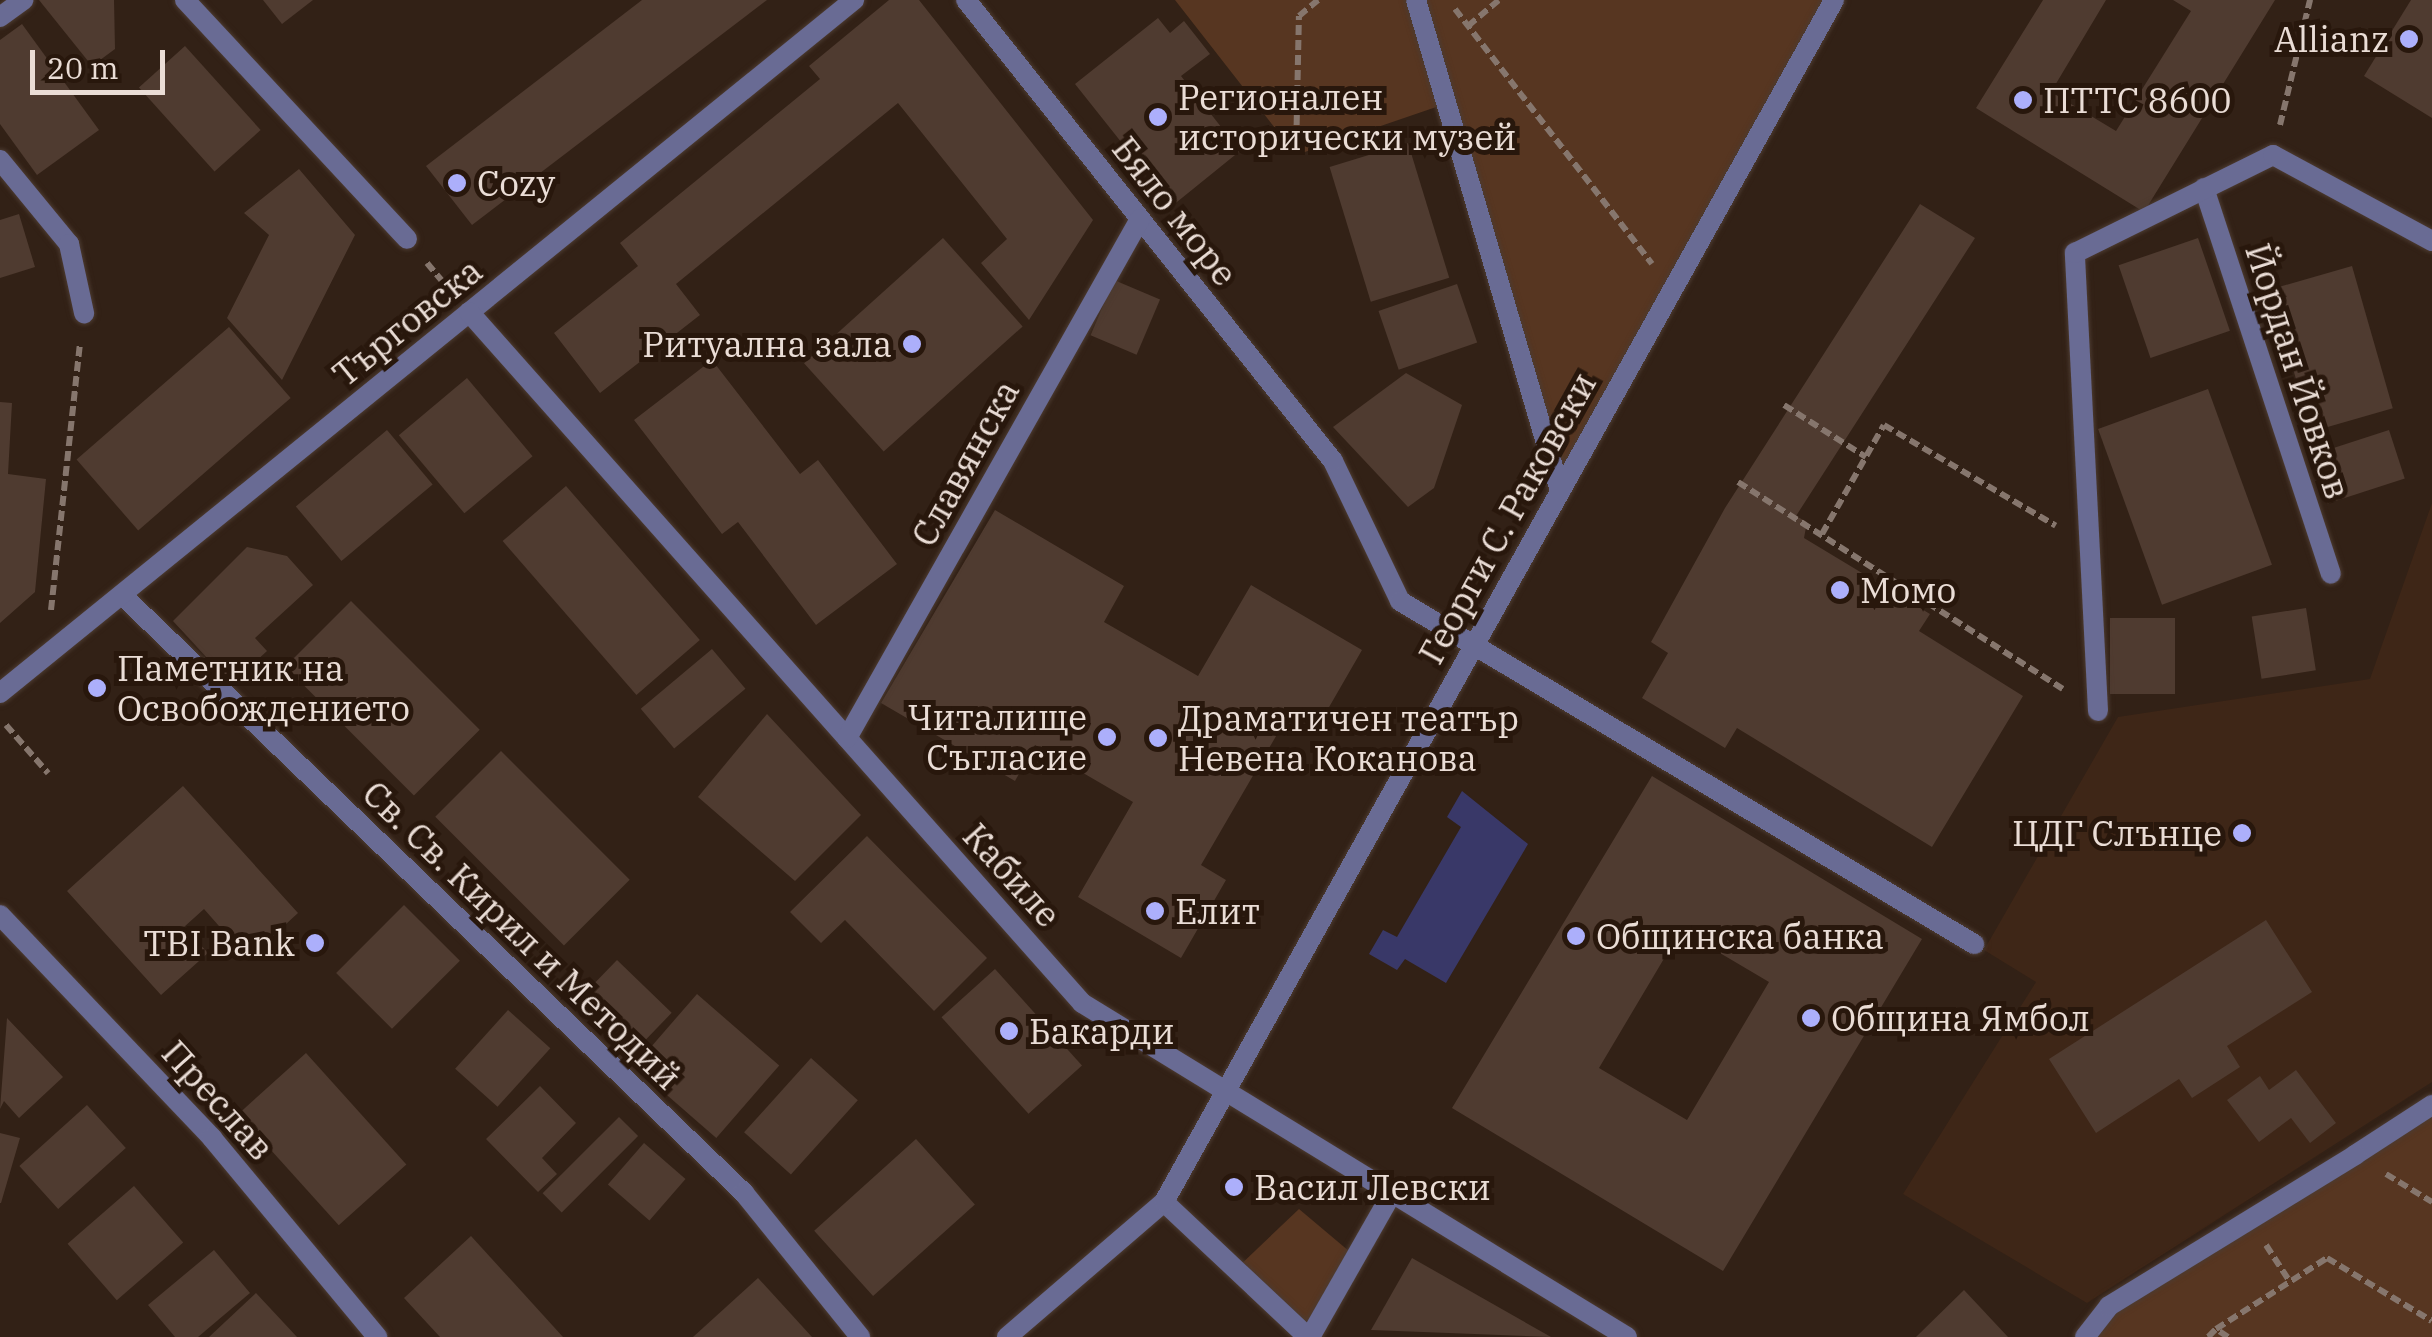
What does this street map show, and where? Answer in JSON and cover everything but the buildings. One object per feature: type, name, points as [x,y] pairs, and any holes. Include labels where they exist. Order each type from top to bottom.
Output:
[{"type":"street","points":[[0,17],[23,0]]},
{"type":"street","points":[[185,0],[407,240]]},
{"type":"street","name":"Търговска","points":[[0,694],[854,0]]},
{"type":"street","name":"Бяло море","points":[[966,0],[1333,462],[1400,601],[1974,944]]},
{"type":"street","points":[[1416,0],[1560,491]]},
{"type":"street","name":"Георги С. Раковски","points":[[1007,1337],[1164,1202],[1834,0]]},
{"type":"street","points":[[2098,712],[2096,549],[2076,252],[2273,155],[2432,241]]},
{"type":"street","points":[[0,160],[69,244],[84,313]]},
{"type":"street","name":"Йордан Йовков","points":[[2204,188],[2331,574]]},
{"type":"street","name":"Славянска","points":[[847,738],[1140,219]]},
{"type":"street","name":"Кабиле","points":[[470,312],[1082,1004],[1628,1337]]},
{"type":"street","name":"Св. Св. Кирил и Методий","points":[[122,594],[744,1193],[860,1337]]},
{"type":"street","name":"Преслав","points":[[0,916],[212,1138],[377,1337]]},
{"type":"street","points":[[2084,1337],[2108,1306],[2432,1105]]},
{"type":"street","points":[[1164,1202],[1309,1337],[1392,1192]]},
{"type":"path","points":[[1296,154],[1299,16],[1318,0]]},
{"type":"path","points":[[1448,0],[1672,289]]},
{"type":"path","points":[[1468,26],[1500,0]]},
{"type":"path","points":[[2273,155],[2310,0]]},
{"type":"path","points":[[407,240],[470,312]]},
{"type":"path","points":[[46,656],[84,313]]},
{"type":"path","points":[[1784,406],[1866,457]]},
{"type":"path","points":[[1822,534],[1884,425],[2096,549]]},
{"type":"path","points":[[1738,482],[2098,712]]},
{"type":"path","points":[[0,718],[48,773]]},
{"type":"path","points":[[2355,1155],[2432,1202]]},
{"type":"path","points":[[2208,1337],[2327,1258],[2432,1321]]},
{"type":"path","points":[[2216,1330],[2228,1337]]},
{"type":"shaded area","points":[[1175,0],[1834,0],[1560,491],[1445,104],[1296,155]]},
{"type":"shaded area","name":"ЦДГ Слънце","points":[[2432,503],[2432,1082],[2087,1303],[1903,1194],[2036,982],[1984,950],[2118,717],[2370,679]]},
{"type":"shaded area","points":[[1462,791],[1528,844],[1446,983],[1405,959],[1397,970],[1369,954],[1383,930],[1397,937],[1461,827],[1447,817]]},
{"type":"shaded area","points":[[2432,1105],[2432,1337],[2085,1337],[2109,1306]]},
{"type":"shaded area","points":[[1299,1209],[1356,1257],[1310,1337],[1236,1269]]},
{"type":"place","name":"Allianz","points":[[2409,39]]},
{"type":"place","name":"ПТТС 8600","points":[[2023,100]]},
{"type":"place","name":"Регионален исторически музей","points":[[1158,117]]},
{"type":"place","name":"Cozy","points":[[457,183]]},
{"type":"place","name":"Ритуална зала","points":[[912,344]]},
{"type":"place","name":"Момо","points":[[1840,590]]},
{"type":"place","name":"Паметник на Освобождението","points":[[97,688]]},
{"type":"place","name":"Читалище Съгласие","points":[[1107,737]]},
{"type":"place","name":"Драматичен театър Невена Коканова","points":[[1158,738]]},
{"type":"place","name":"ЦДГ Слънце","points":[[2242,833]]},
{"type":"place","name":"Елит","points":[[1155,911]]},
{"type":"place","name":"Общинска банка","points":[[1576,936]]},
{"type":"place","name":"TBI Bank","points":[[315,943]]},
{"type":"place","name":"Община Ямбол","points":[[1811,1018]]},
{"type":"place","name":"Бакарди","points":[[1009,1031]]},
{"type":"place","name":"Васил Левски","points":[[1234,1187]]}]
